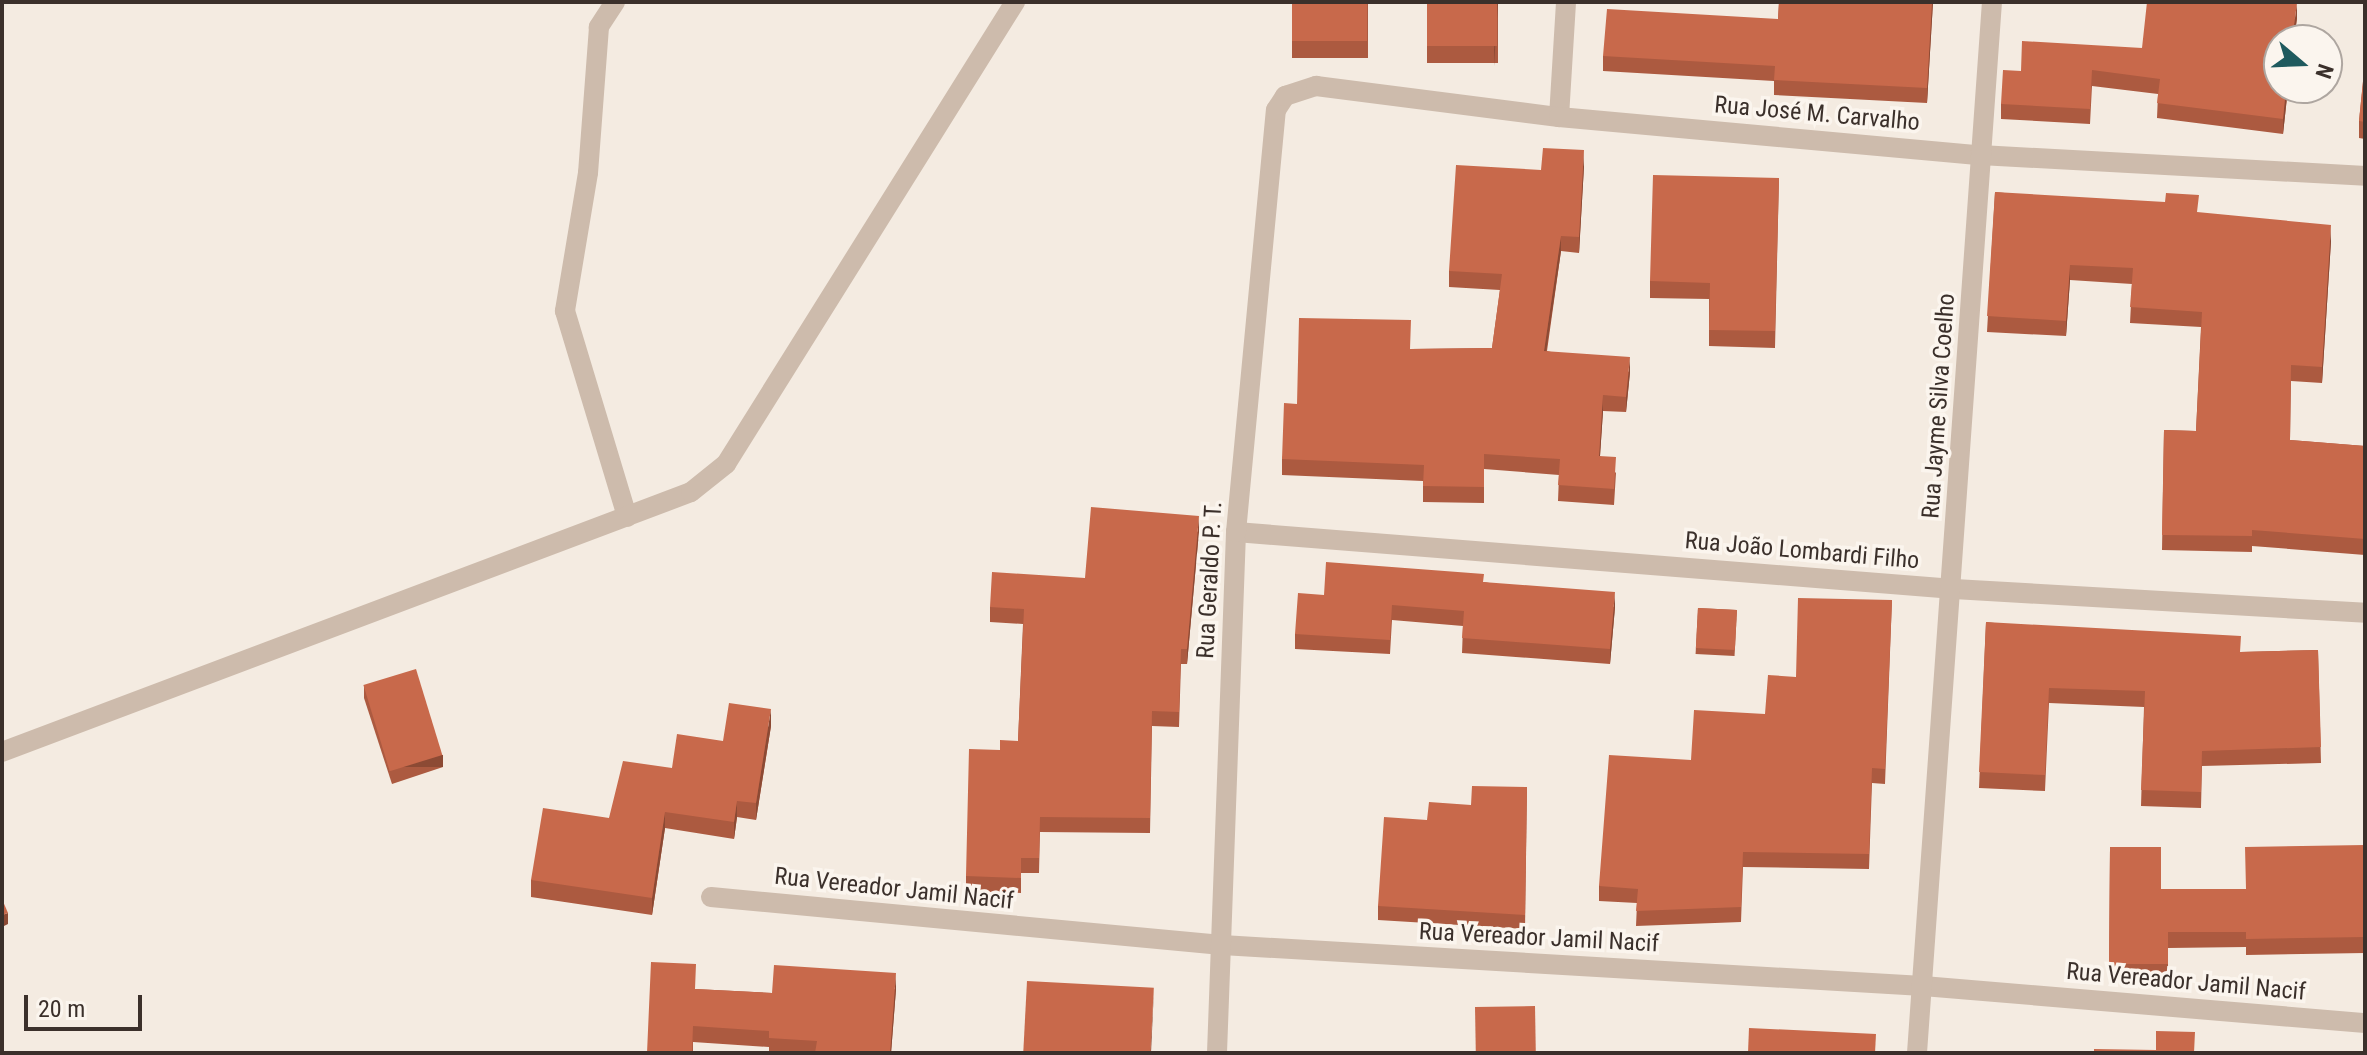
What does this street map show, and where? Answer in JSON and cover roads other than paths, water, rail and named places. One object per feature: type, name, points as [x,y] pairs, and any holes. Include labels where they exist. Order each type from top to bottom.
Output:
[{"type":"street","points":[[615,2],[599,27],[588,173],[565,311],[627,517]]},
{"type":"street","points":[[2,752],[691,492],[726,464],[1015,2]]},
{"type":"street","points":[[1559,117],[1566,2]]},
{"type":"street","name":"Rua Jayme Silva Coelho","points":[[1917,1053],[1954,589],[1992,2]]},
{"type":"street","name":"Rua José M. Carvalho","points":[[1276,110],[1285,96],[1316,86],[1559,117],[1980,155],[2365,176]]},
{"type":"street","name":"Rua Geraldo P. T.","points":[[1217,1053],[1236,532],[1276,110]]},
{"type":"street","name":"Rua João Lombardi Filho","points":[[1236,532],[1954,589],[2365,613]]},
{"type":"street","name":"Rua Vereador Jamil Nacif","points":[[711,897],[1222,945],[1923,986],[2365,1023]]}]
